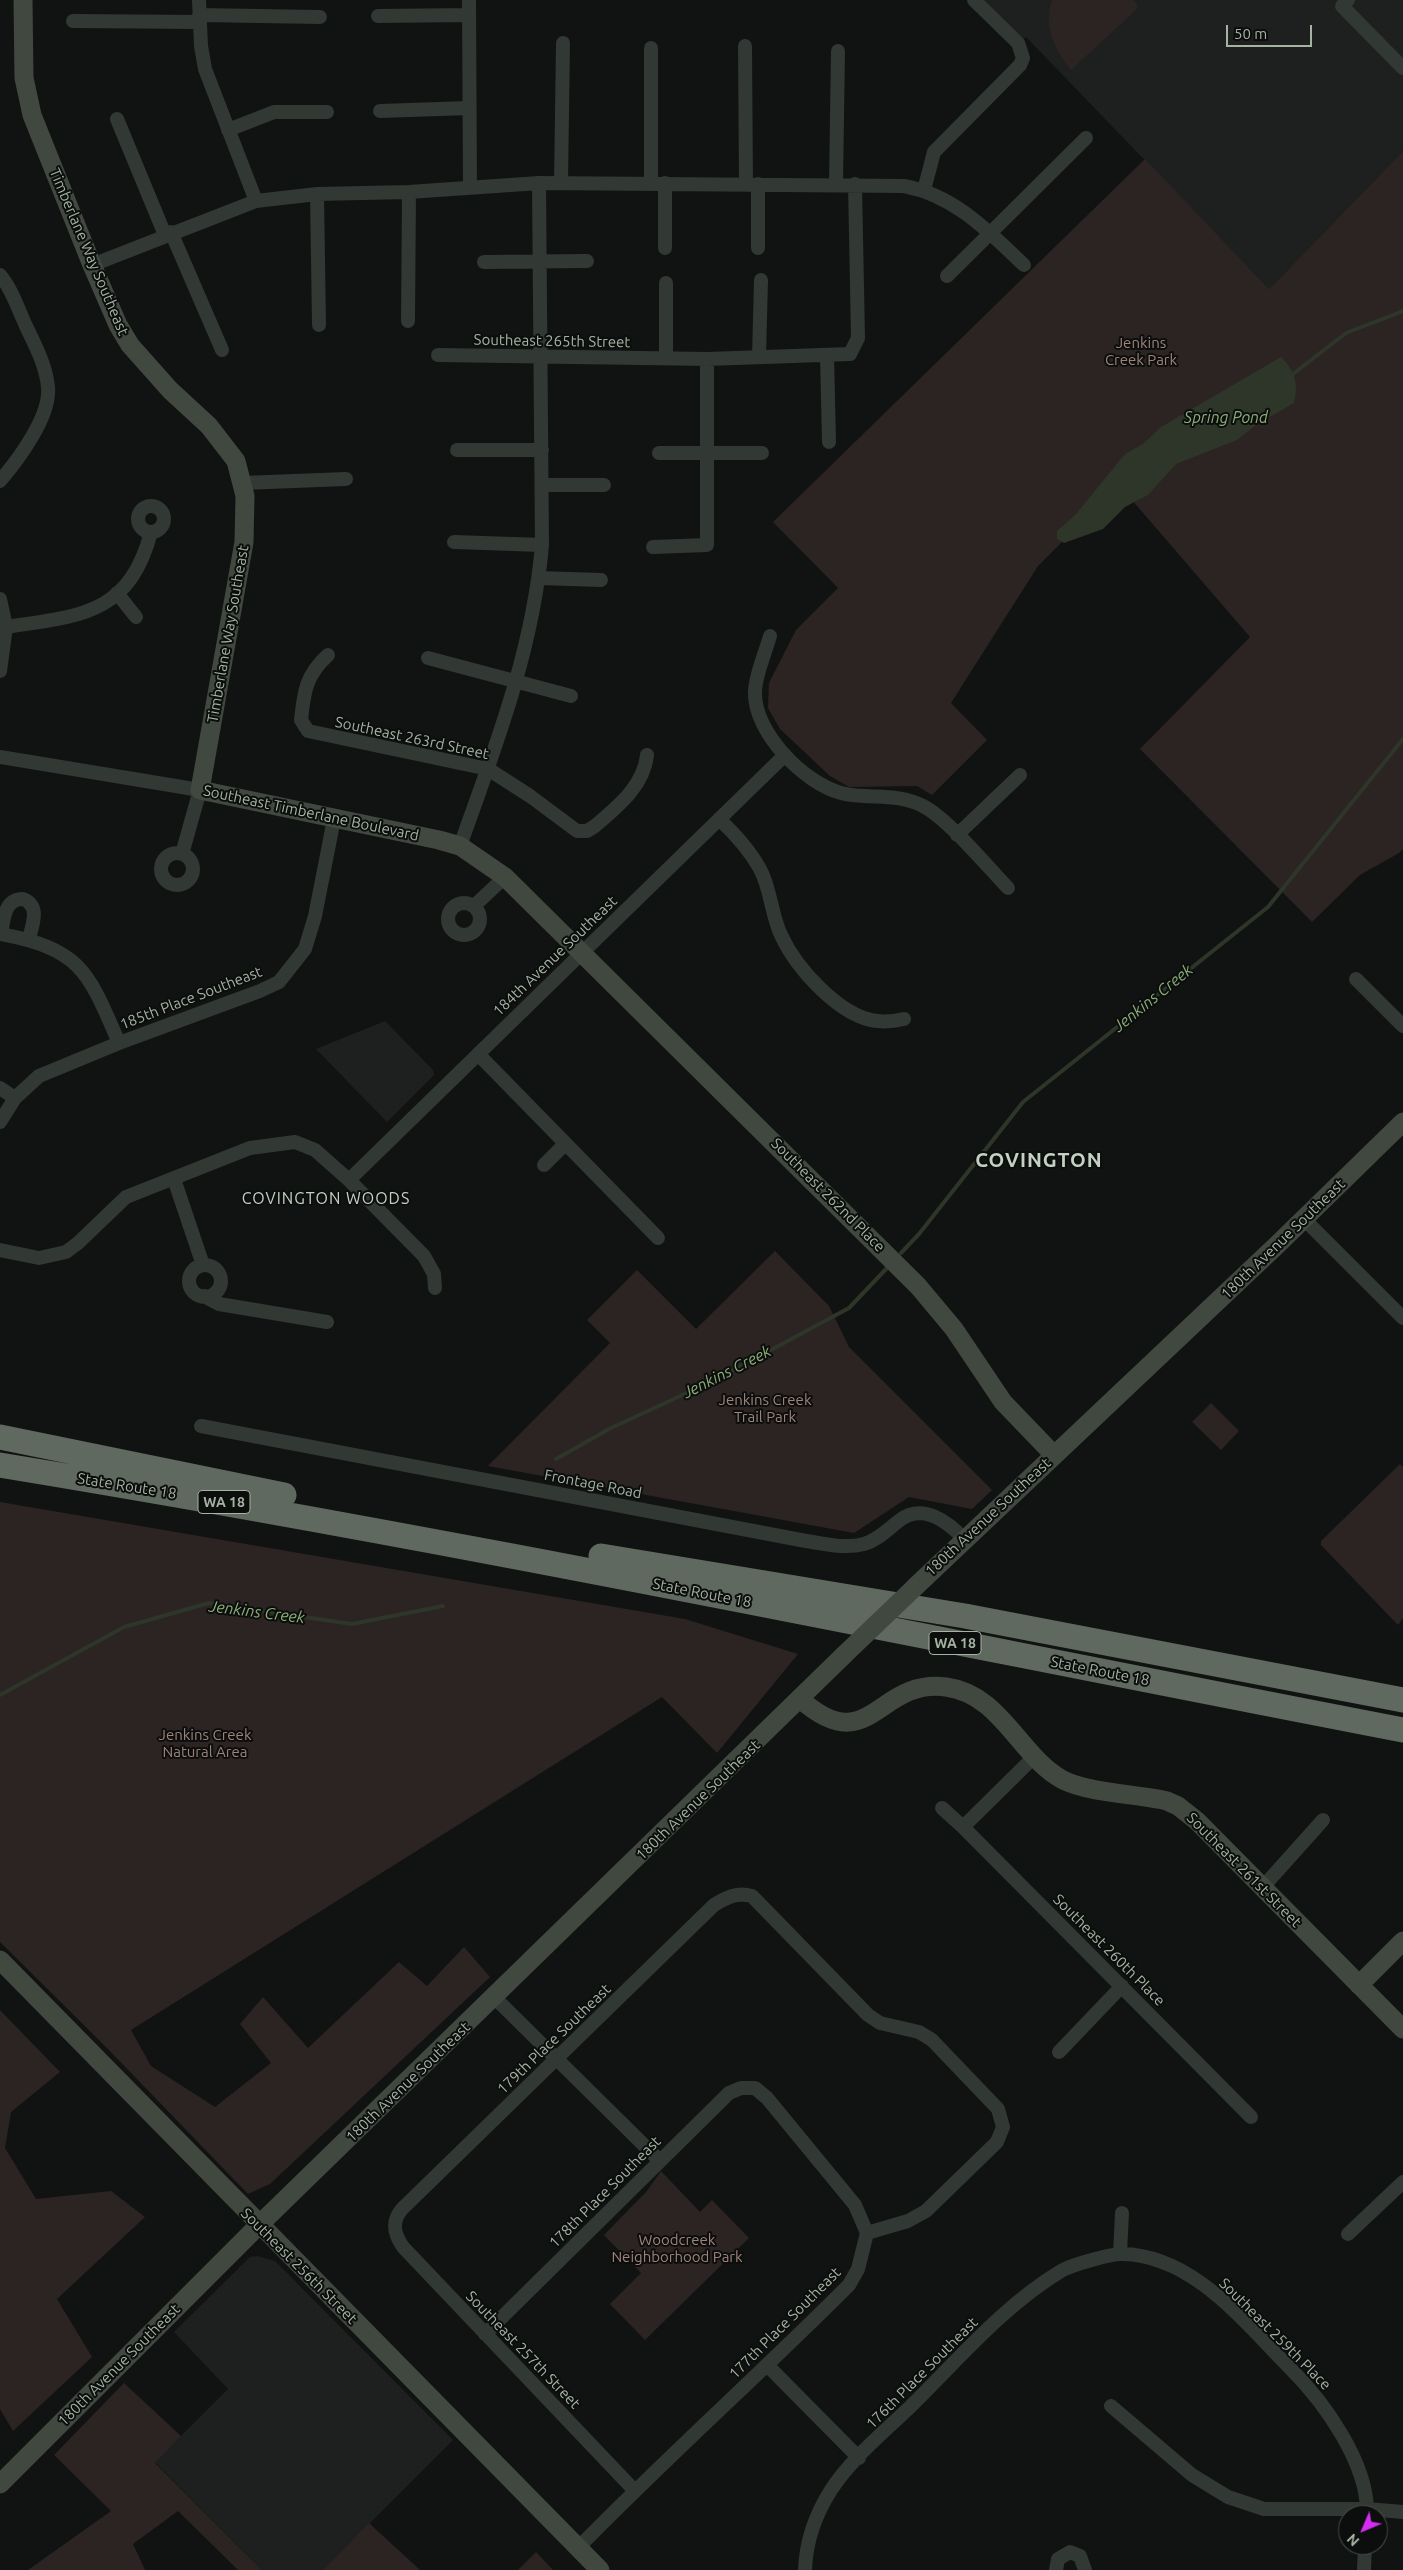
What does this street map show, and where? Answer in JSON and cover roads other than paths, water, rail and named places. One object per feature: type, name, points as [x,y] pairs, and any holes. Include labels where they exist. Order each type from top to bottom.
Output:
[{"type":"highway","points":[[0,1425],[240,1486]]},
{"type":"highway","name":"State Route 18","points":[[0,1437],[240,1486],[450,1536],[1403,1730]]},
{"type":"highway","name":"State Route 18","points":[[0,1465],[250,1506],[450,1536]]},
{"type":"highway","name":"State Route 18","points":[[510,1548],[965,1616],[1403,1700]]},
{"type":"street","name":"Timberlane Way Southeast","points":[[23,0],[24,78],[32,115],[118,325],[130,345],[170,390],[209,426],[236,461],[242,483],[247,514],[244,542],[200,790]]},
{"type":"street","points":[[199,0],[199,18],[205,69],[256,201]]},
{"type":"street","points":[[469,0],[470,186]]},
{"type":"street","points":[[924,190],[934,152],[1020,65],[1023,58],[1018,43],[974,0]]},
{"type":"street","points":[[1348,0],[1342,6],[1403,68]]},
{"type":"street","points":[[378,16],[469,15]]},
{"type":"street","points":[[72,21],[320,17]]},
{"type":"street","points":[[561,183],[563,43]]},
{"type":"street","points":[[744,46],[752,184],[758,248]]},
{"type":"street","points":[[651,48],[658,184],[665,248]]},
{"type":"street","points":[[836,184],[838,51]]},
{"type":"street","points":[[380,111],[469,108]]},
{"type":"street","points":[[228,130],[274,112],[327,112]]},
{"type":"street","points":[[117,119],[222,350]]},
{"type":"street","points":[[948,276],[1086,138]]},
{"type":"street","points":[[92,265],[256,201],[317,194],[409,192],[470,186],[539,183],[855,184],[904,186],[924,190],[957,206],[991,233],[1024,265]]},
{"type":"street","points":[[460,846],[517,681],[540,578],[542,450],[539,183]]},
{"type":"street","name":"Southeast 265th Street","points":[[438,355],[707,359],[846,356],[853,351],[858,338],[855,184]]},
{"type":"street","points":[[408,321],[409,192]]},
{"type":"street","points":[[317,194],[319,325]]},
{"type":"street","points":[[484,262],[587,261]]},
{"type":"street","points":[[0,275],[9,288],[44,368],[48,389],[44,409],[36,428],[22,452],[0,480]]},
{"type":"street","points":[[759,357],[761,280]]},
{"type":"street","points":[[666,283],[666,358]]},
{"type":"street","points":[[828,356],[829,442]]},
{"type":"street","points":[[652,547],[707,545],[707,359]]},
{"type":"street","points":[[457,450],[542,450]]},
{"type":"street","points":[[659,454],[762,453]]},
{"type":"street","points":[[242,483],[346,478]]},
{"type":"street","points":[[542,485],[604,485]]},
{"type":"street","points":[[6,627],[81,615],[93,610],[117,593],[136,572],[146,551],[151,532]]},
{"type":"street","points":[[454,542],[542,546]]},
{"type":"street","points":[[540,578],[602,580]]},
{"type":"street","points":[[117,593],[136,617]]},
{"type":"street","points":[[0,599],[6,627],[0,671]]},
{"type":"street","points":[[770,636],[758,675],[755,692],[756,705],[762,722],[784,755],[813,779],[839,793],[908,799],[925,807],[957,835],[1008,888]]},
{"type":"street","name":"Southeast 263rd Street","points":[[328,654],[312,672],[305,689],[301,720],[304,727],[314,734],[488,769],[530,796],[572,829],[587,831],[604,818],[637,784],[643,774],[647,755]]},
{"type":"street","points":[[428,658],[571,696]]},
{"type":"street","name":"184th Avenue Southeast","points":[[349,1180],[784,755]]},
{"type":"street","name":"Southeast Timberlane Boulevard","points":[[0,757],[200,790],[334,819],[410,832],[460,846],[505,877],[581,954]]},
{"type":"street","points":[[957,835],[1020,775]]},
{"type":"street","points":[[182,854],[200,790]]},
{"type":"street","name":"185th Place Southeast","points":[[0,1122],[15,1098],[39,1076],[119,1042],[260,991],[279,982],[305,949],[315,916],[334,819]]},
{"type":"street","points":[[719,819],[739,838],[752,855],[767,886],[781,935],[813,980],[827,995],[862,1017],[876,1021],[904,1019]]},
{"type":"street","points":[[474,906],[505,877]]},
{"type":"street","points":[[29,940],[34,910],[32,905],[23,899],[12,901],[8,905],[0,934],[29,940],[52,948],[74,962],[84,973],[100,999],[119,1042]]},
{"type":"street","name":"Southeast 262nd Place","points":[[581,954],[918,1286],[954,1329],[1003,1402],[1054,1455]]},
{"type":"street","points":[[1356,979],[1403,1026]]},
{"type":"street","points":[[478,1054],[658,1238]]},
{"type":"street","points":[[0,1088],[15,1098]]},
{"type":"street","name":"180th Avenue Southeast","points":[[0,2484],[259,2225],[495,1998],[914,1587],[1304,1219],[1403,1122]]},
{"type":"street","points":[[0,1250],[39,1258],[66,1252],[126,1197],[250,1148],[294,1142],[315,1150],[349,1180],[424,1256],[434,1274],[436,1288]]},
{"type":"street","points":[[544,1165],[565,1144]]},
{"type":"street","points":[[174,1179],[203,1265]]},
{"type":"street","points":[[1304,1219],[1403,1318]]},
{"type":"street","points":[[204,1296],[218,1290],[221,1280],[213,1267],[203,1265],[194,1269],[189,1279],[191,1289],[204,1296],[219,1304],[328,1322]]},
{"type":"street","name":"Frontage Road","points":[[201,1426],[806,1542],[843,1547],[866,1543],[902,1518],[915,1514],[931,1515],[942,1520],[964,1539]]},
{"type":"street","name":"Southeast 261st Street","points":[[800,1699],[824,1718],[844,1724],[864,1718],[892,1700],[914,1689],[947,1687],[962,1691],[986,1705],[1001,1718],[1035,1756],[1063,1780],[1077,1785],[1147,1797],[1178,1806],[1198,1821],[1403,2029]]},
{"type":"street","points":[[963,1827],[1035,1756]]},
{"type":"street","name":"Southeast 260th Place","points":[[942,1808],[1251,2117]]},
{"type":"street","points":[[1262,1888],[1323,1820]]},
{"type":"street","name":"179th Place Southeast","points":[[394,2228],[395,2219],[402,2209],[714,1905],[736,1894],[752,1896],[868,2015],[880,2024],[919,2032],[932,2040],[998,2109],[1003,2127],[997,2142],[926,2211],[908,2221],[867,2233]]},
{"type":"street","points":[[1359,1985],[1403,1941]]},
{"type":"street","name":"Southeast 256th Street","points":[[0,1960],[600,2570]]},
{"type":"street","points":[[1059,2052],[1122,1986]]},
{"type":"street","points":[[495,1998],[659,2160]]},
{"type":"street","name":"178th Place Southeast","points":[[486,2334],[659,2160],[729,2093],[741,2088],[755,2088],[767,2098],[855,2205],[867,2233]]},
{"type":"street","points":[[1348,2234],[1403,2182]]},
{"type":"street","points":[[1120,2254],[1122,2213]]},
{"type":"street","name":"Southeast 257th Street","points":[[394,2228],[403,2247],[634,2491]]},
{"type":"street","name":"177th Place Southeast","points":[[578,2548],[634,2491],[768,2366],[848,2285],[858,2269],[867,2233]]},
{"type":"street","name":"176th Place Southeast","points":[[805,2570],[806,2548],[822,2508],[831,2490],[859,2458],[1021,2298],[1063,2270],[1120,2254]]},
{"type":"street","name":"Southeast 259th Place","points":[[1120,2254],[1146,2258],[1170,2265],[1195,2280],[1220,2299],[1298,2376],[1323,2404],[1344,2439],[1365,2493],[1366,2505]]},
{"type":"street","points":[[768,2366],[859,2458]]},
{"type":"street","points":[[1111,2406],[1192,2475],[1228,2498],[1264,2509],[1338,2511]]},
{"type":"street","points":[[1388,2512],[1403,2512]]},
{"type":"street","points":[[1056,2570],[1058,2559],[1070,2552],[1080,2556],[1085,2570]]},
{"type":"street","points":[[1364,2570],[1365,2555]]},
{"type":"water","name":"Spring Pond","points":[[1281,357],[1290,367],[1295,378],[1294,403],[1256,425],[1237,440],[1176,464],[1148,495],[1125,507],[1103,529],[1064,543],[1057,539],[1057,531],[1076,514],[1125,454],[1143,444],[1161,427]]},
{"type":"waterway","points":[[1293,374],[1346,333],[1403,311]]},
{"type":"waterway","name":"Jenkins Creek","points":[[901,1253],[919,1234],[1023,1102],[1268,907],[1403,739]]},
{"type":"waterway","name":"Jenkins Creek","points":[[556,1459],[611,1428],[717,1379],[849,1308],[887,1268]]},
{"type":"waterway","name":"Jenkins Creek","points":[[0,1695],[124,1627],[209,1603],[352,1624],[443,1606]]},
{"type":"district","name":"COVINGTON","points":[[1039,1160]]},
{"type":"district","name":"COVINGTON WOODS","points":[[326,1199]]},
{"type":"park label","name":"Jenkins Creek Park","points":[[1141,352]]},
{"type":"park label","name":"Jenkins Creek Trail Park","points":[[765,1408]]},
{"type":"park label","name":"Jenkins Creek Natural Area","points":[[205,1744]]},
{"type":"park label","name":"Woodcreek Neighborhood Park","points":[[677,2248]]}]
